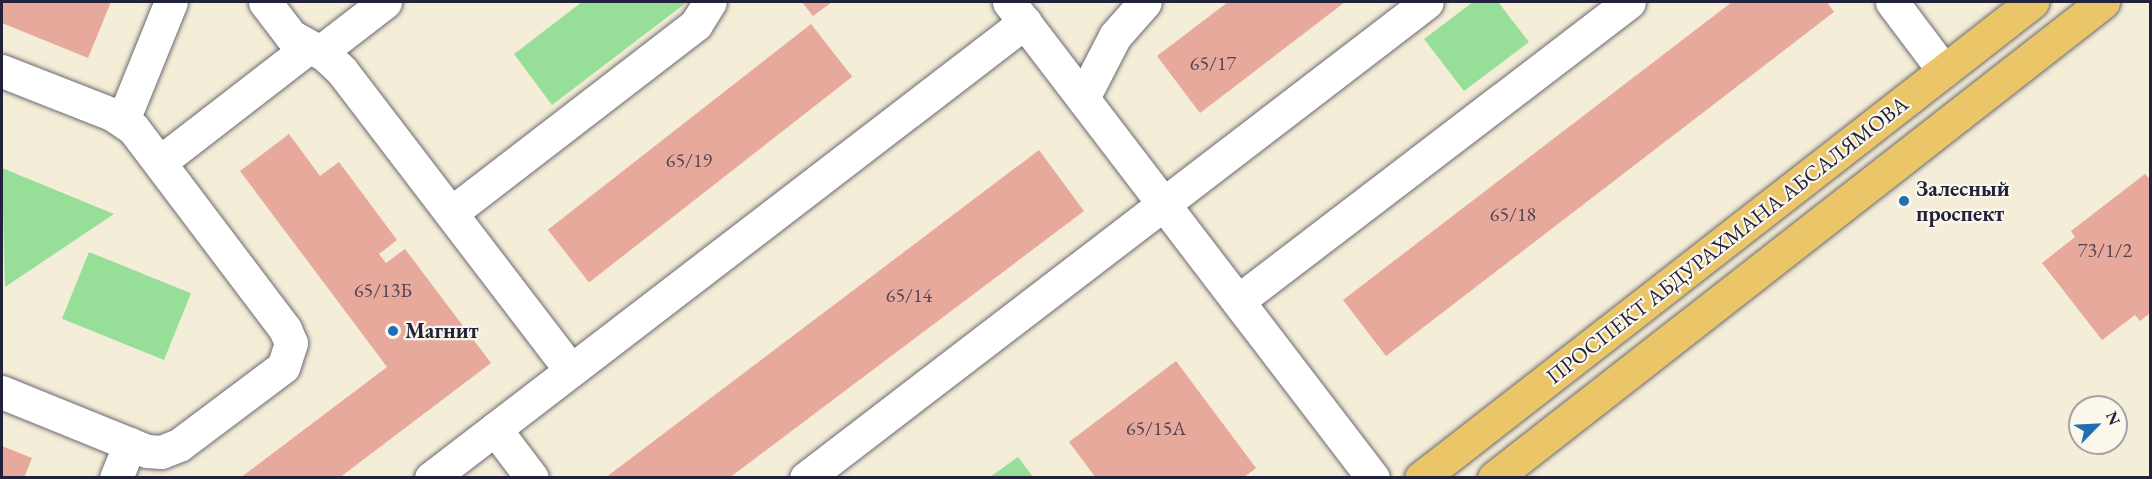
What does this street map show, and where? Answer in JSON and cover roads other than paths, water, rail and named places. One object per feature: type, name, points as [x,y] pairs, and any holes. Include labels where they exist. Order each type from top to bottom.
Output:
[{"type":"main road","name":"ПРОСПЕКТ АБДУРАХМАНА АБСАЛЯМОВА","points":[[1420,477],[2032,2]]},
{"type":"main road","name":"ПРОСПЕКТ АБДУРАХМАНА АБСАЛЯМОВА","points":[[1494,477],[2103,2]]},
{"type":"street","points":[[123,120],[171,2]]},
{"type":"street","points":[[265,2],[291,36],[315,50],[342,71],[571,370]]},
{"type":"street","points":[[160,162],[385,2]]},
{"type":"street","points":[[451,213],[696,24],[710,2]]},
{"type":"street","points":[[1083,98],[1115,36],[1145,2]]},
{"type":"street","points":[[806,477],[1427,2]]},
{"type":"street","points":[[1238,301],[1629,2]]},
{"type":"street","points":[[1892,2],[1944,71]]},
{"type":"street","points":[[431,477],[571,370],[1017,12],[1373,477]]},
{"type":"street","points":[[2,71],[123,120],[160,162],[285,329],[290,351],[283,367],[179,445],[154,452],[2,392]]},
{"type":"street","points":[[495,429],[532,477]]},
{"type":"street","points":[[116,477],[130,444]]},
{"type":"place","name":"Залесный проспект","points":[[1904,201]]},
{"type":"place","name":"Магнит","points":[[393,331]]}]
